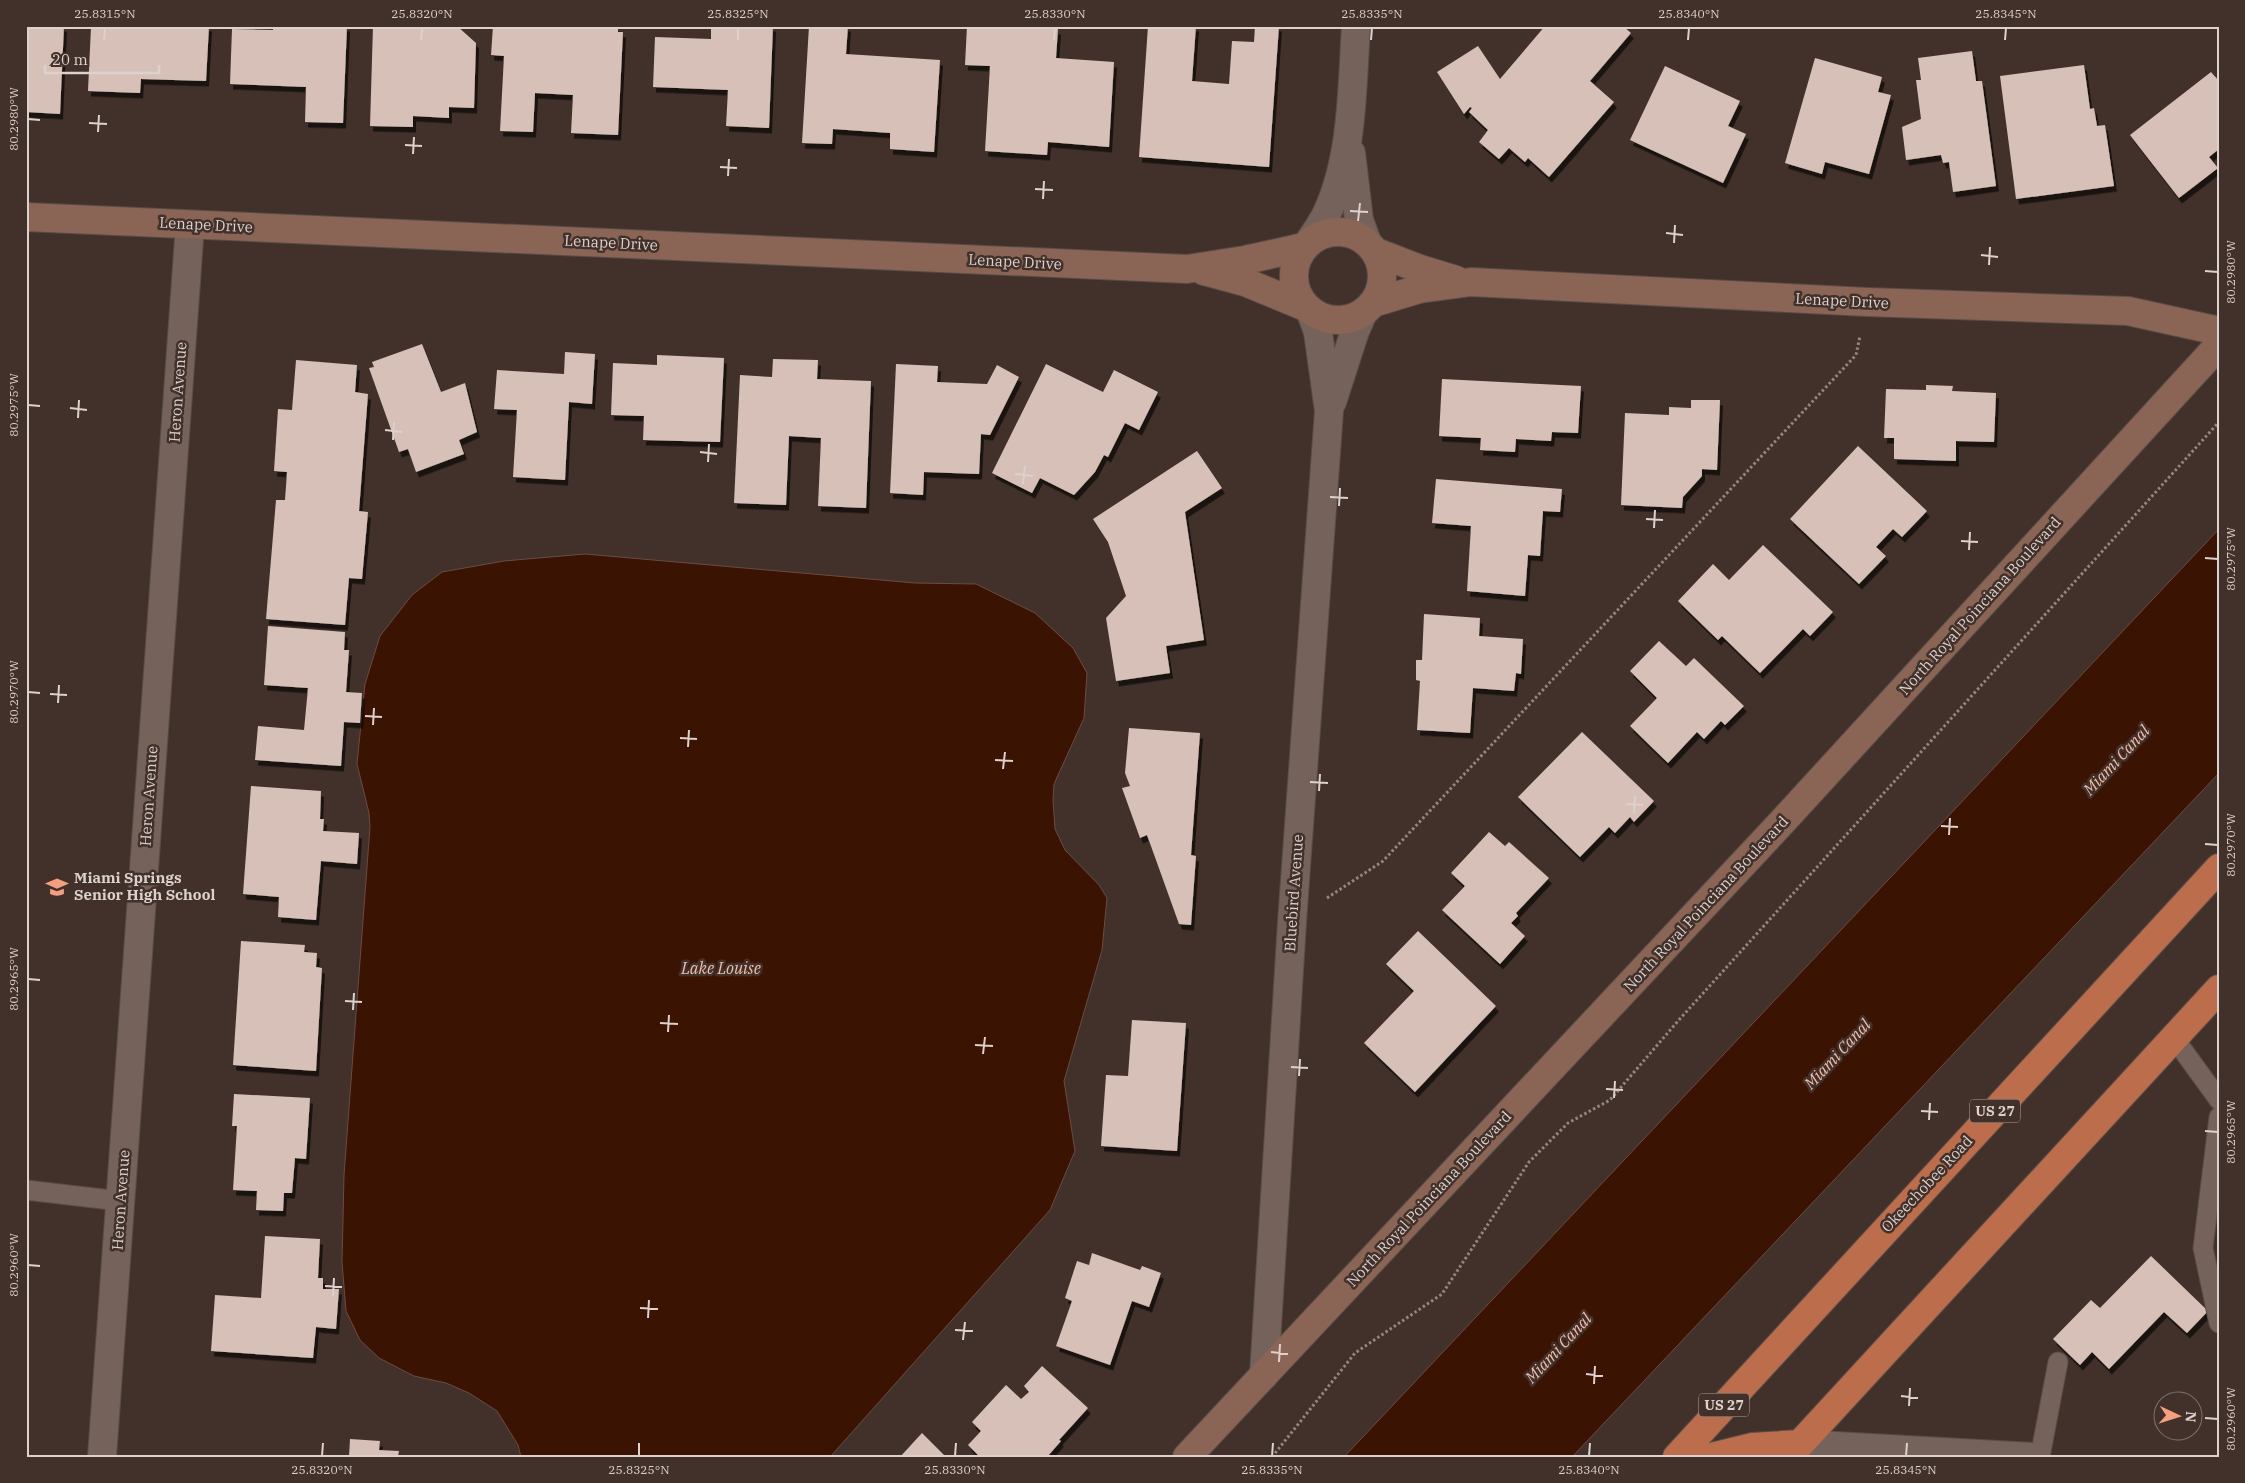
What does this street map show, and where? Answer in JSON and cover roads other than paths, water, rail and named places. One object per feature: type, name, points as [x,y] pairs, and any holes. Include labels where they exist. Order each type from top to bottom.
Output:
[{"type":"highway","name":"Okeechobee Road","points":[[1677,1457],[2219,868]]},
{"type":"highway","points":[[1711,1457],[1752,1447],[1793,1450],[2219,989]]},
{"type":"street","points":[[1349,134],[1359,220],[1381,264],[1382,278],[1380,291],[1368,308],[1350,318],[1336,320],[1322,318],[1309,309],[1301,300],[1295,288],[1293,274],[1296,260],[1326,215],[1337,182],[1349,134],[1356,26]]},
{"type":"street","name":"Lenape Drive","points":[[26,217],[1195,269],[1245,282],[1309,309]]},
{"type":"street","name":"Heron Avenue","points":[[102,1457],[190,225]]},
{"type":"street","points":[[1307,244],[1328,232],[1343,231],[1356,234],[1372,247]]},
{"type":"street","name":"Lenape Drive","points":[[1195,269],[1307,244]]},
{"type":"street","name":"Lenape Drive","points":[[1372,247],[1420,269],[1464,282]]},
{"type":"street","name":"Lenape Drive","points":[[1368,308],[1419,289],[1464,282],[1866,302],[2128,312],[2219,331]]},
{"type":"street","name":"Bluebird Avenue","points":[[1329,411],[1354,331],[1368,308]]},
{"type":"street","name":"Bluebird Avenue","points":[[1264,1375],[1292,922],[1329,411],[1318,332],[1309,309]]},
{"type":"street","name":"North Royal Poinciana Boulevard","points":[[1187,1457],[1790,814],[2219,345]]},
{"type":"street","points":[[1793,1450],[2033,1457]]},
{"type":"lane","points":[[2174,1038],[2219,1100]]},
{"type":"lane","points":[[2219,1117],[2203,1248],[2219,1323]]},
{"type":"lane","points":[[26,1190],[120,1201]]},
{"type":"lane","points":[[2040,1457],[2058,1362]]},
{"type":"water","name":"Miami Canal","points":[[2219,529],[2219,773],[1572,1457],[1344,1457]]},
{"type":"water","name":"Lake Louise","points":[[585,554],[915,583],[976,584],[1035,613],[1073,648],[1087,673],[1084,718],[1054,784],[1053,800],[1055,829],[1065,850],[1099,885],[1107,898],[1102,950],[1064,1081],[1075,1151],[1050,1210],[830,1457],[521,1457],[518,1445],[497,1411],[469,1393],[446,1383],[414,1376],[379,1358],[360,1340],[346,1311],[342,1262],[344,1175],[370,827],[369,813],[357,764],[365,684],[380,636],[412,595],[442,572],[504,561]]},
{"type":"place","name":"Miami Springs Senior High School","points":[[57,887]]}]
